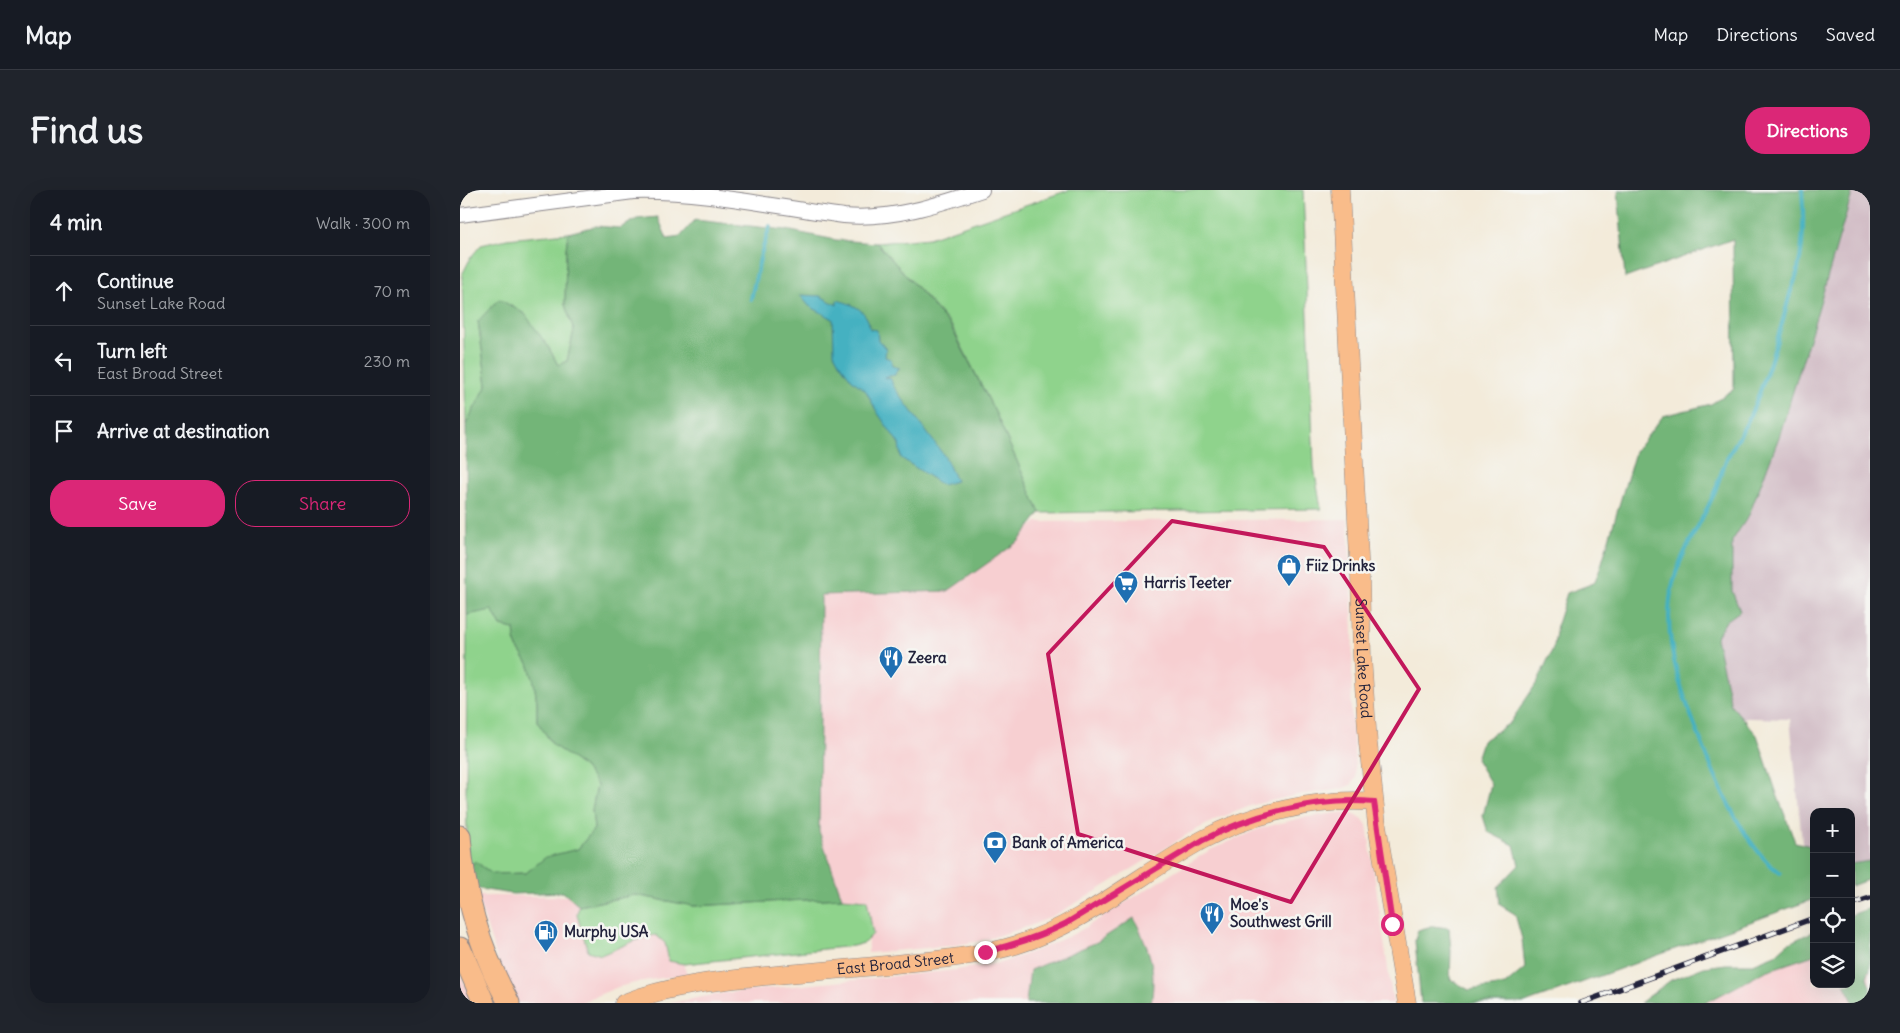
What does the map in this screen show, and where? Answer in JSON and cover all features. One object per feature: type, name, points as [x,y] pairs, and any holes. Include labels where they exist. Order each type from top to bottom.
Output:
[{"type":"highway","points":[[460,836],[466,889],[476,926],[495,977],[509,1003]]},
{"type":"highway","points":[[460,948],[484,1003]]},
{"type":"main road","name":"Sunset Lake Road","points":[[1340,190],[1360,577],[1362,657],[1368,743],[1374,802],[1392,924],[1407,1003]]},
{"type":"main road","name":"East Broad Street","points":[[624,1003],[666,990],[713,981],[952,958],[1014,946],[1044,934],[1082,915],[1172,858],[1226,828],[1251,819],[1307,806],[1354,800],[1374,802]]},
{"type":"street","points":[[460,215],[617,194],[651,192],[682,193],[844,216],[868,217],[917,210],[982,190]]},
{"type":"highlighted area","points":[[1172,521],[1324,547],[1419,689],[1291,902],[1078,834],[1048,654]]},
{"type":"shaded area","points":[[1815,190],[1870,190],[1870,870],[1855,875],[1855,808],[1810,808],[1810,891],[1807,892],[1790,719],[1715,717],[1692,575]]},
{"type":"shaded area","points":[[1348,519],[1353,632],[1351,710],[1356,778],[1351,785],[1341,789],[1296,795],[1253,805],[1217,819],[1188,834],[1055,915],[1030,926],[980,941],[950,946],[868,953],[867,900],[842,898],[819,831],[821,594],[948,591],[1037,522]]},
{"type":"shaded area","points":[[1337,813],[1352,814],[1362,818],[1367,825],[1393,1003],[670,1003],[724,993],[956,970],[1001,963],[1076,933],[1210,850],[1261,828],[1301,818]]},
{"type":"shaded area","points":[[477,896],[580,896],[669,929],[687,974],[618,987],[579,1003],[518,1003],[502,974]]},
{"type":"shaded area","points":[[1870,929],[1870,1003],[1661,1003],[1810,950],[1810,988],[1855,988],[1855,972]]},
{"type":"shaded area","points":[[460,973],[474,1003],[460,1003]]},
{"type":"green space","points":[[1069,190],[1303,190],[1314,467],[1321,509],[1040,513],[996,414],[951,325],[877,243],[929,238]]},
{"type":"green space","points":[[1618,190],[1853,190],[1779,437],[1749,515],[1732,541],[1732,591],[1740,611],[1726,621],[1716,638],[1731,705],[1757,735],[1795,842],[1810,846],[1810,900],[1525,1003],[1421,1003],[1415,941],[1418,930],[1432,926],[1449,928],[1451,951],[1450,979],[1469,990],[1505,985],[1525,968],[1522,939],[1515,914],[1500,905],[1498,887],[1519,865],[1514,845],[1488,832],[1483,816],[1491,784],[1476,759],[1482,741],[1510,723],[1538,681],[1554,646],[1557,624],[1567,593],[1594,583],[1600,569],[1635,452],[1663,416],[1711,404],[1734,389],[1733,239],[1625,278]]},
{"type":"green space","points":[[658,217],[667,239],[680,237],[695,220],[786,230],[836,240],[877,243],[950,325],[996,414],[1040,513],[1019,541],[948,591],[821,595],[819,831],[842,898],[694,906],[635,895],[579,906],[563,892],[513,894],[472,888],[468,869],[475,861],[492,874],[526,873],[546,857],[578,849],[594,829],[592,810],[597,785],[585,768],[553,745],[537,721],[534,682],[528,663],[516,646],[514,629],[501,626],[492,610],[467,615],[466,424],[487,385],[478,321],[499,299],[525,314],[549,348],[558,365],[567,361],[574,330],[565,305],[568,233],[596,226],[620,228],[637,219]]},
{"type":"green space","points":[[568,233],[565,305],[574,330],[567,361],[558,365],[549,348],[478,321],[487,385],[466,424],[462,275],[471,257],[481,245],[507,239]]},
{"type":"green space","points":[[492,609],[501,626],[514,629],[516,646],[528,663],[534,682],[537,721],[553,745],[585,768],[597,784],[592,810],[594,829],[578,849],[547,857],[526,873],[492,874],[475,861],[468,869],[466,795],[467,615]]},
{"type":"green space","points":[[1870,861],[1870,879],[1855,885],[1855,863]]},
{"type":"green space","points":[[635,895],[694,906],[842,898],[867,900],[873,934],[864,943],[853,946],[684,964],[669,961],[665,943],[656,935],[644,937],[601,955],[588,951],[577,915],[579,906]]},
{"type":"green space","points":[[1870,908],[1870,968],[1867,977],[1870,988],[1870,1003],[1854,1003],[1846,988],[1855,988],[1855,914]]},
{"type":"green space","points":[[1134,918],[1148,949],[1152,969],[1153,991],[1151,1003],[1026,1003],[1030,970],[1097,942]]},
{"type":"green space","points":[[1810,933],[1810,956],[1766,971],[1703,1003],[1640,1003],[1671,980],[1704,967],[1726,964],[1753,964],[1775,955],[1787,944]]},
{"type":"water","points":[[800,295],[820,296],[837,305],[837,300],[854,306],[863,313],[869,322],[870,329],[877,330],[878,340],[886,349],[885,357],[891,359],[892,366],[900,368],[896,371],[895,375],[885,377],[891,379],[893,386],[945,457],[956,481],[942,485],[901,458],[899,444],[877,412],[866,391],[852,380],[834,353],[833,319],[809,306]]},
{"type":"waterway","points":[[1780,873],[1768,863],[1747,835],[1728,803],[1713,770],[1679,679],[1670,640],[1669,619],[1672,585],[1676,572],[1712,498],[1723,467],[1750,416],[1782,325],[1797,276],[1800,259],[1803,230],[1802,190]]},
{"type":"waterway","points":[[751,299],[761,254],[770,226]]},
{"type":"railway","points":[[1855,903],[1870,898]]},
{"type":"railway","points":[[1581,1003],[1810,919]]},
{"type":"place","name":"Fiiz Drinks","points":[[1289,587]]},
{"type":"place","name":"Harris Teeter","points":[[1126,604]]},
{"type":"place","name":"Zeera","points":[[891,679]]},
{"type":"place","name":"Bank of America","points":[[995,864]]},
{"type":"place","name":"Moe's Southwest Grill","points":[[1212,935]]},
{"type":"place","name":"Murphy USA","points":[[546,953]]},
{"type":"route","points":[[985,952],[1014,946],[1065,924],[1172,858],[1226,828],[1279,812],[1307,806],[1354,800],[1374,802],[1392,924]]}]
